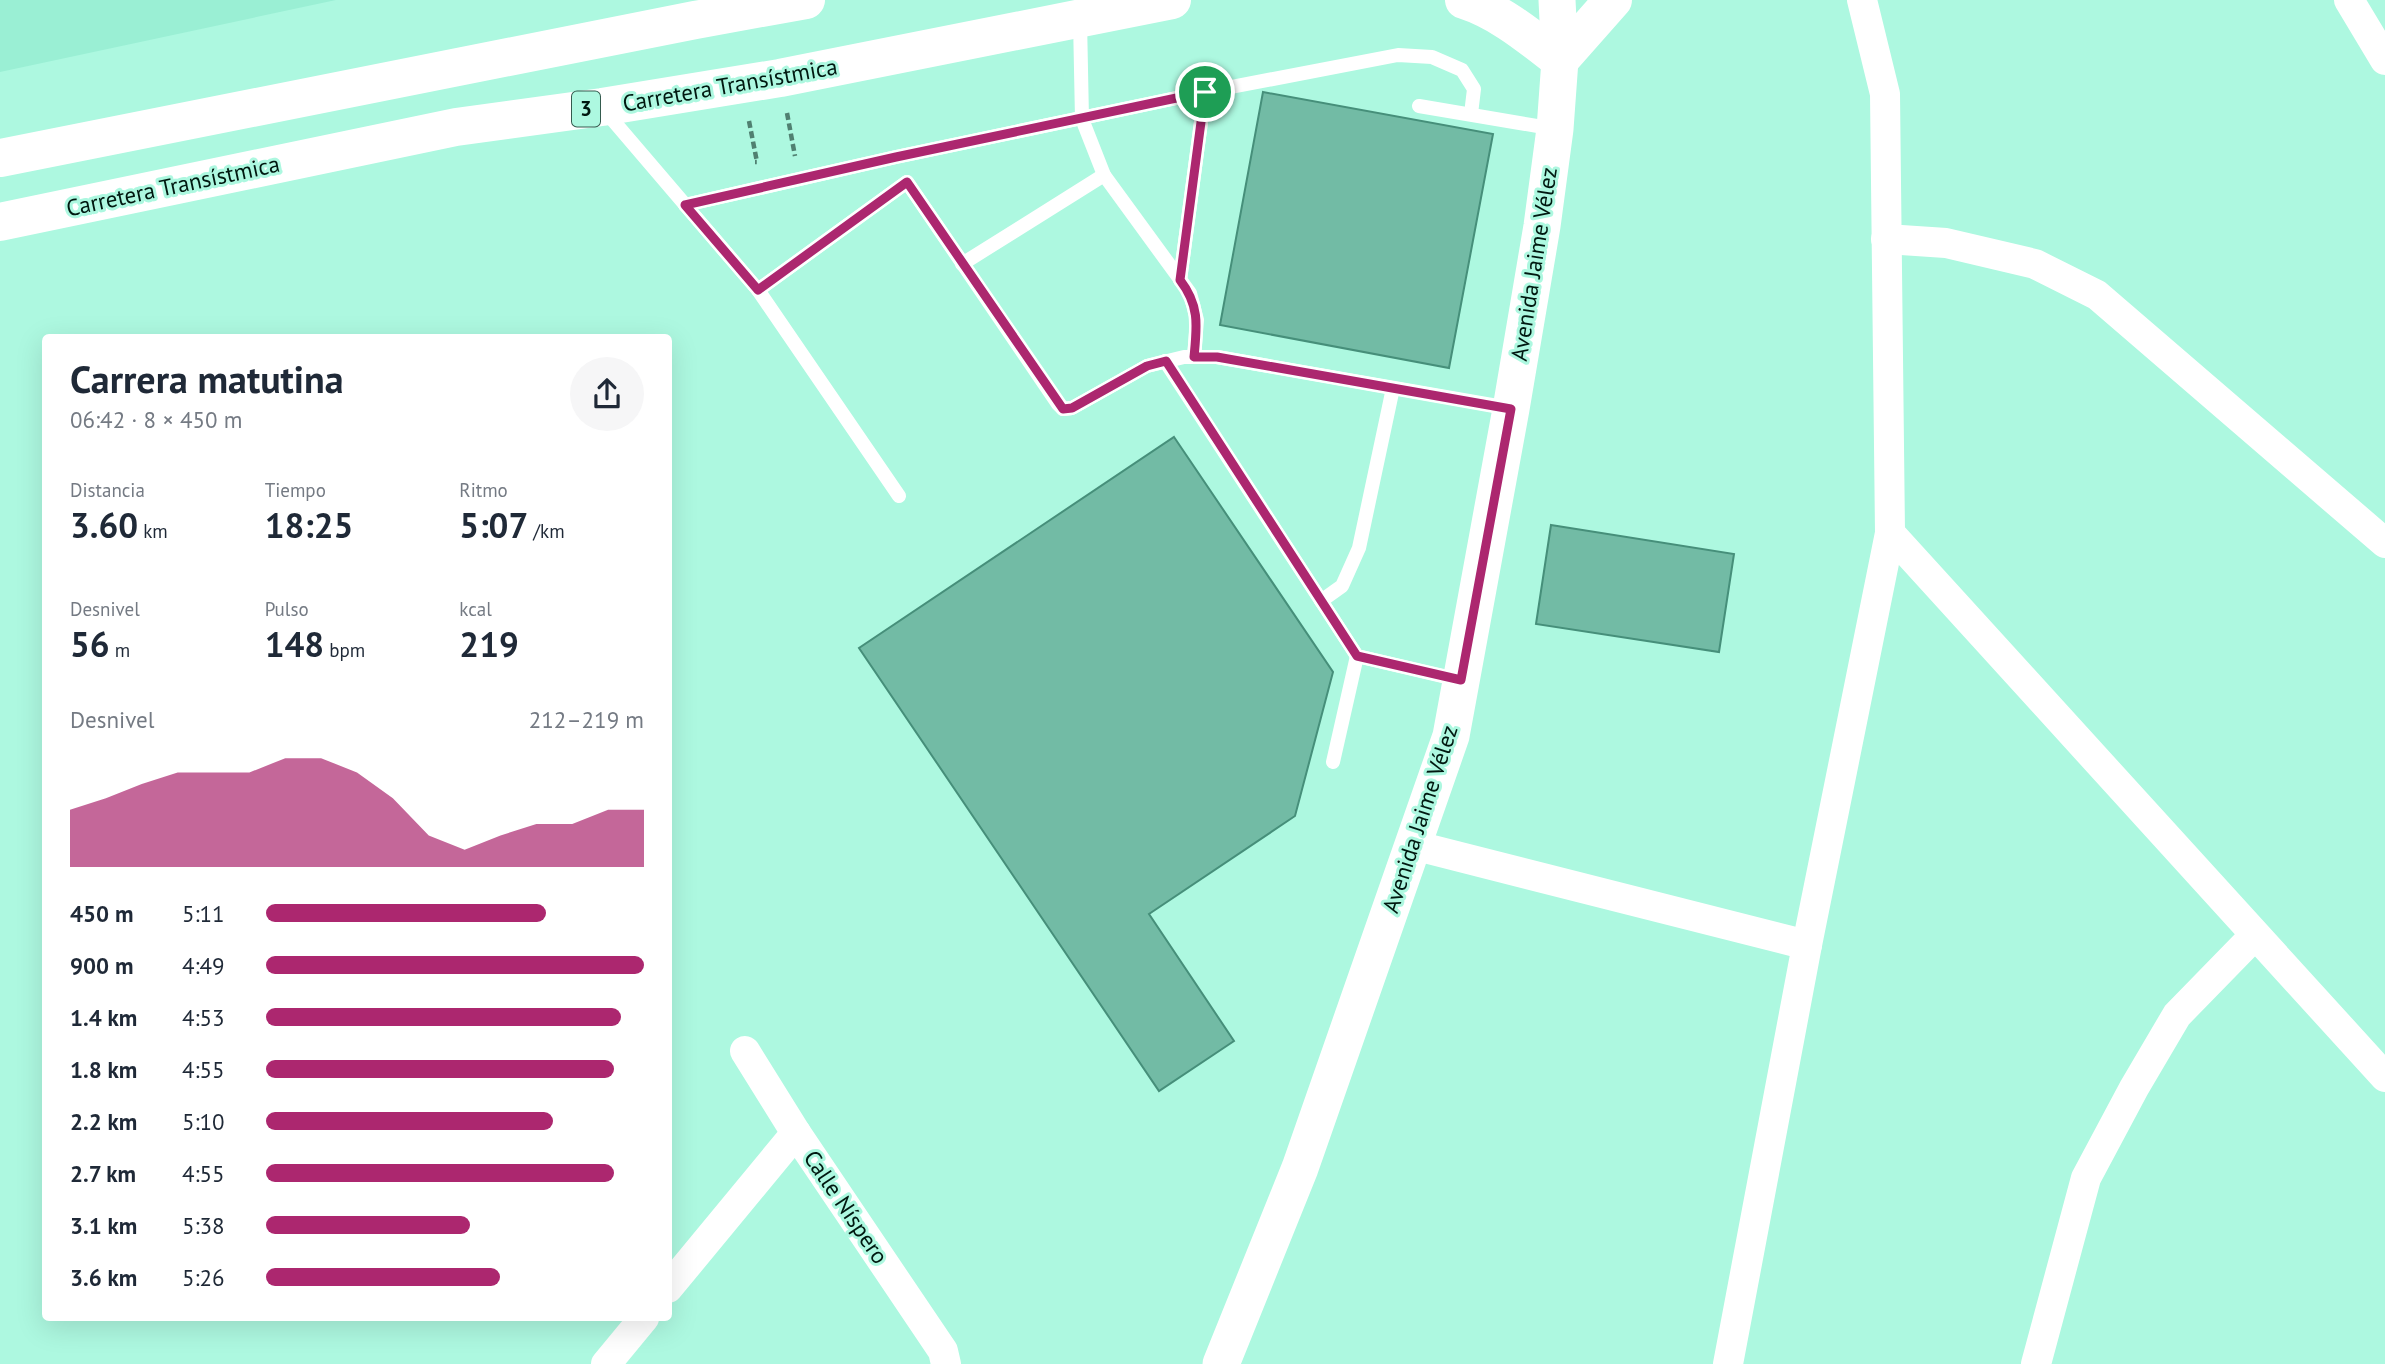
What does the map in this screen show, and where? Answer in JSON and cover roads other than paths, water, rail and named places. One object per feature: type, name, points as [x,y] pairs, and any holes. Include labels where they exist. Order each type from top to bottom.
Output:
[{"type":"main road","points":[[0,158],[806,0]]},
{"type":"main road","name":"Carretera Transístmica","points":[[0,222],[456,127],[780,78],[1172,0]]},
{"type":"main road","points":[[1464,0],[1515,25],[1560,60],[1613,0]]},
{"type":"street","name":"Avenida Jaime Vélez","points":[[1220,1364],[1300,1168],[1451,736],[1511,409],[1555,129],[1560,60],[1557,0]]},
{"type":"street","points":[[1728,1364],[1807,945],[1890,533],[1885,94],[1862,0]]},
{"type":"street","points":[[2349,0],[2385,60]]},
{"type":"street","points":[[1886,239],[1946,243],[2035,264],[2097,295],[2385,543]]},
{"type":"street","points":[[1890,533],[2385,1077]]},
{"type":"street","points":[[1413,845],[1807,945]]},
{"type":"street","points":[[2036,1364],[2086,1178],[2177,1015],[2255,935]]},
{"type":"street","name":"Calle Níspero","points":[[745,1051],[796,1133],[943,1351],[946,1364]]},
{"type":"street","points":[[672,1282],[796,1133]]},
{"type":"street","points":[[606,1364],[642,1321]]},
{"type":"lane","points":[[1080,18],[1082,118],[1104,175],[1190,293],[1198,320],[1194,357]]},
{"type":"lane","points":[[685,205],[896,157],[1205,92],[1398,55],[1432,57],[1462,70],[1474,89],[1471,114]]},
{"type":"lane","points":[[1180,280],[1205,92]]},
{"type":"lane","points":[[1419,106],[1555,129]]},
{"type":"lane","points":[[602,107],[758,290],[899,496]]},
{"type":"lane","points":[[896,157],[907,182],[1063,409],[1072,408],[1147,366],[1194,357],[1217,357],[1511,409]]},
{"type":"lane","points":[[962,264],[1104,175]]},
{"type":"lane","points":[[758,290],[907,182]]},
{"type":"lane","points":[[1166,361],[1357,656],[1461,680]]},
{"type":"lane","points":[[1321,601],[1342,586],[1359,548],[1393,388]]},
{"type":"lane","points":[[1333,762],[1357,656]]}]
